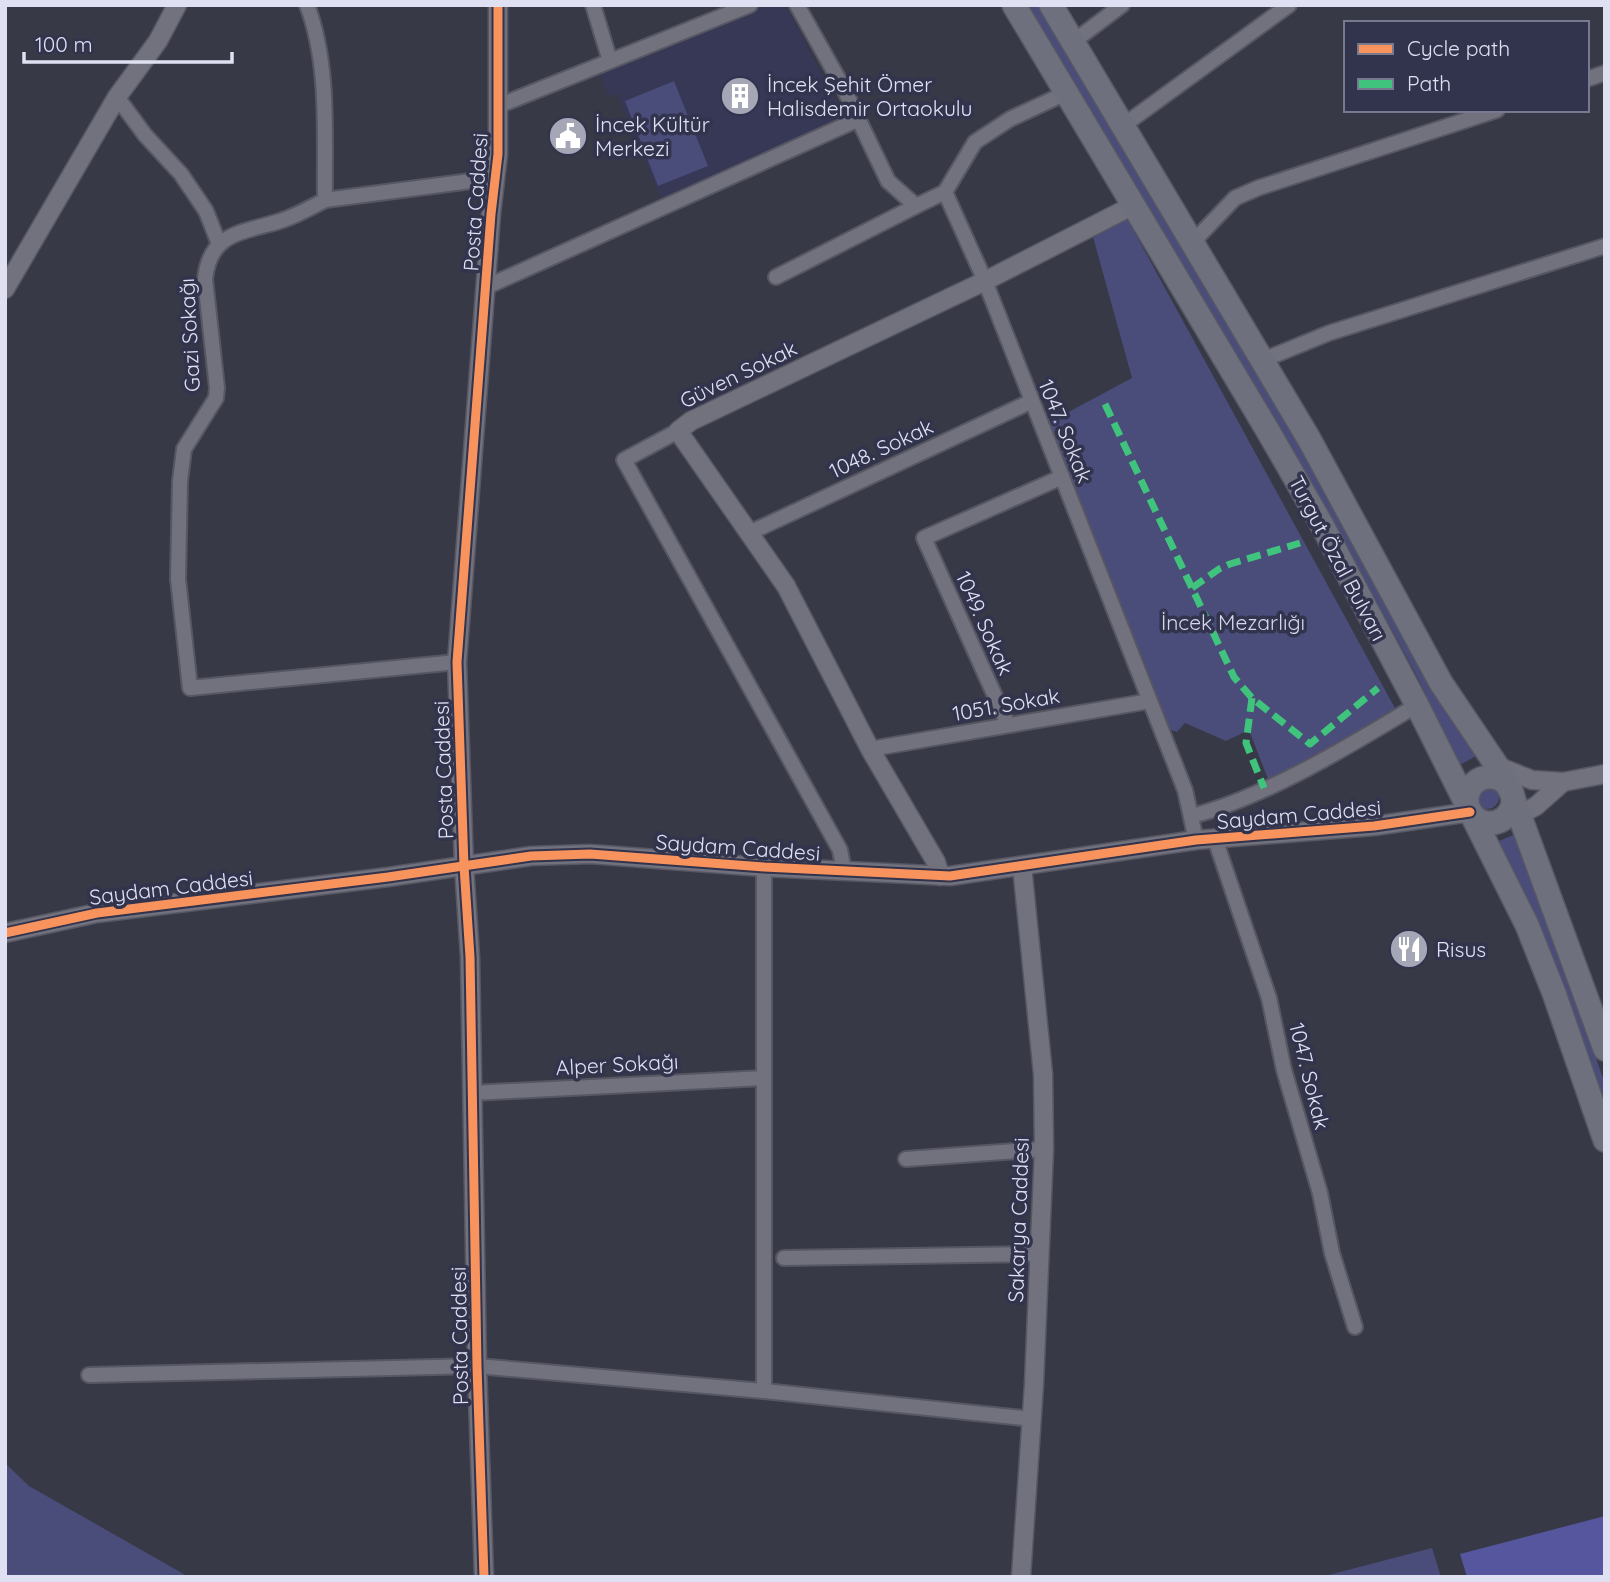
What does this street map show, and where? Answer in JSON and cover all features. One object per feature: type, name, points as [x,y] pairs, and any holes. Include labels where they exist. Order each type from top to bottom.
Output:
[{"type":"main road","name":"Turgut Özal Bulvarı","points":[[1014,5],[1281,454],[1417,705],[1506,881],[1539,954],[1605,1140]]},
{"type":"main road","name":"Turgut Özal Bulvarı","points":[[1051,5],[1263,360],[1348,509],[1441,683],[1497,766],[1511,792],[1605,1049]]},
{"type":"main road","points":[[1479,780],[1502,780],[1511,792],[1512,807],[1503,820],[1488,823],[1475,818],[1470,812],[1469,791],[1479,780]]},
{"type":"street","points":[[5,289],[117,97],[158,41],[177,5]]},
{"type":"street","points":[[307,5],[321,68],[325,200]]},
{"type":"street","name":"Posta Caddesi","points":[[484,1577],[477,1366],[470,957],[457,662],[498,154],[498,5]]},
{"type":"street","points":[[593,5],[610,61]]},
{"type":"street","points":[[498,106],[750,5]]},
{"type":"street","points":[[797,5],[859,120],[888,181],[902,197],[916,206]]},
{"type":"street","points":[[1073,42],[1122,5]]},
{"type":"street","points":[[1124,125],[1289,5]]},
{"type":"street","points":[[776,277],[945,192],[975,142],[1010,119],[1066,93]]},
{"type":"street","points":[[117,97],[145,135],[187,183],[206,211],[219,244],[234,234],[282,221],[325,200],[494,178]]},
{"type":"street","points":[[1193,242],[1235,198],[1258,188],[1491,112]]},
{"type":"street","points":[[486,287],[859,120]]},
{"type":"street","name":"1047. Sokak","points":[[945,192],[985,281],[1185,790],[1196,840]]},
{"type":"street","name":"Güven Sokak","points":[[940,876],[936,862],[870,749],[786,586],[678,430],[691,421],[985,281],[1133,205]]},
{"type":"street","name":"Gazi Sokağı","points":[[219,244],[209,257],[205,279],[217,369],[216,398],[184,449],[180,481],[178,579],[191,688],[457,662]]},
{"type":"street","points":[[1263,360],[1329,333],[1605,246]]},
{"type":"street","name":"1048. Sokak","points":[[749,533],[1032,401]]},
{"type":"street","points":[[678,430],[624,460],[840,850],[844,871]]},
{"type":"street","name":"1049. Sokak","points":[[1008,725],[924,538],[1062,477]]},
{"type":"street","name":"1051. Sokak","points":[[870,749],[1150,701]]},
{"type":"street","name":"Saydam Caddesi","points":[[1192,816],[1229,804],[1289,777],[1347,747],[1417,705]]},
{"type":"street","points":[[1497,766],[1532,780],[1563,782],[1605,774]]},
{"type":"street","points":[[1521,814],[1536,806],[1563,782]]},
{"type":"street","name":"Saydam Caddesi","points":[[5,933],[97,913],[560,854],[940,876],[1196,840],[1374,826],[1470,812]]},
{"type":"street","name":"1047. Sokak","points":[[1215,839],[1269,998],[1284,1070],[1320,1193],[1332,1253],[1355,1327]]},
{"type":"street","name":"Sakarya Caddesi","points":[[1021,1577],[1032,1419],[1044,1149],[1043,1074],[1022,866]]},
{"type":"street","points":[[764,867],[764,1391]]},
{"type":"street","name":"Alper Sokağı","points":[[473,1093],[764,1078]]},
{"type":"street","points":[[906,1158],[1044,1149]]},
{"type":"street","points":[[784,1258],[1040,1254]]},
{"type":"street","points":[[89,1375],[477,1366],[764,1391],[1032,1419]]},
{"type":"shaded area","points":[[766,5],[783,5],[790,13],[841,111],[836,121],[661,199],[617,94],[608,96],[599,73]]},
{"type":"shaded area","points":[[1605,1516],[1605,1577],[1467,1577],[1460,1554]]},
{"type":"green space","points":[[1027,5],[1038,5],[1243,346],[1310,460],[1431,684],[1476,756],[1456,767],[1419,680],[1325,505]]},
{"type":"green space","points":[[674,81],[708,166],[658,186],[625,101]]},
{"type":"green space","name":"İncek Mezarlığı","points":[[1125,215],[1396,710],[1325,752],[1268,779],[1249,730],[1226,741],[1185,723],[1177,732],[1166,728],[1048,423],[1132,378],[1093,237]]},
{"type":"green space","points":[[1487,785],[1495,789],[1499,797],[1495,805],[1487,809],[1479,805],[1475,797],[1479,789]]},
{"type":"green space","points":[[1516,834],[1528,874],[1567,974],[1605,1084],[1605,1111],[1549,946],[1522,887],[1494,843]]},
{"type":"green space","points":[[5,1463],[29,1486],[189,1577],[5,1577]]},
{"type":"green space","points":[[1432,1548],[1441,1577],[1321,1577]]},
{"type":"marked path","points":[[1105,404],[1234,677],[1252,698],[1310,744],[1378,688]]},
{"type":"marked path","points":[[1192,588],[1230,564],[1300,543]]},
{"type":"marked path","points":[[1252,698],[1246,743],[1264,788]]},
{"type":"cycle path","points":[[484,1577],[477,1366],[470,957],[457,662],[491,214],[498,154],[498,5]]},
{"type":"cycle path","points":[[5,933],[97,913],[388,877],[531,856],[590,854],[764,867],[950,876],[1196,840],[1374,826],[1470,812]]},
{"type":"place","name":"İncek Şehit Ömer Halisdemir Ortaokulu","points":[[740,96]]},
{"type":"place","name":"İncek Kültür Merkezi","points":[[568,136]]},
{"type":"place","name":"Risus","points":[[1409,949]]}]
